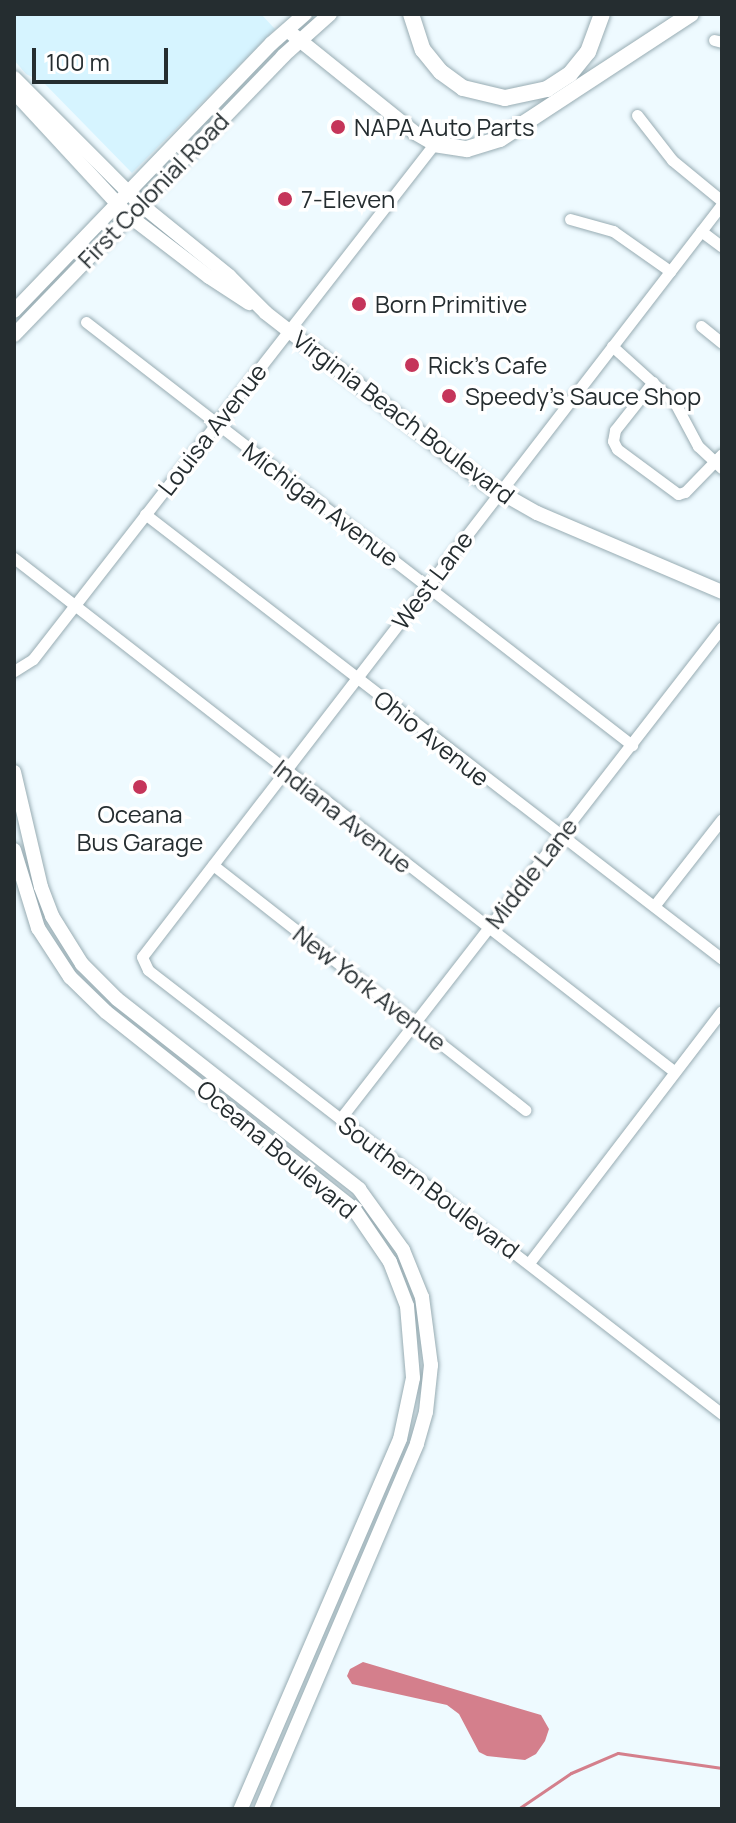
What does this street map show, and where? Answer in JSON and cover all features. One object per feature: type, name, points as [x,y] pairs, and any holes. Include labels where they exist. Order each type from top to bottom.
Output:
[{"type":"highway","points":[[411,14],[423,50],[441,72],[463,88],[505,98],[547,89],[570,74],[588,52],[602,14]]},
{"type":"highway","points":[[434,144],[467,149],[500,139],[691,14]]},
{"type":"main road","name":"First Colonial Road","points":[[14,311],[127,192],[305,14]]},
{"type":"main road","name":"First Colonial Road","points":[[14,335],[139,203],[298,42],[330,14]]},
{"type":"main road","points":[[288,28],[298,42],[434,144]]},
{"type":"main road","name":"Virginia Beach Boulevard","points":[[14,78],[127,192],[229,276],[266,313],[498,492],[562,524],[721,589]]},
{"type":"main road","name":"Virginia Beach Boulevard","points":[[14,92],[128,215],[221,286],[266,313]]},
{"type":"main road","name":"Oceana Boulevard","points":[[14,772],[41,887],[68,945],[117,999],[359,1189],[403,1250],[422,1297],[431,1365],[427,1406],[417,1444],[341,1623]]},
{"type":"main road","name":"Oceana Boulevard","points":[[14,850],[38,928],[70,977],[106,1012],[331,1188],[354,1210],[390,1262],[411,1330],[413,1378],[400,1439],[241,1809]]},
{"type":"main road","points":[[411,1330],[428,1328]]},
{"type":"main road","points":[[261,1809],[341,1623],[325,1614]]},
{"type":"street","points":[[637,115],[672,160],[722,202]]},
{"type":"street","name":"Louisa Avenue","points":[[14,671],[33,659],[434,144]]},
{"type":"street","name":"West Lane","points":[[142,957],[722,202]]},
{"type":"street","points":[[570,219],[613,231],[670,271]]},
{"type":"street","points":[[701,231],[722,247]]},
{"type":"street","name":"Michigan Avenue","points":[[86,322],[632,745]]},
{"type":"street","points":[[701,326],[722,343]]},
{"type":"street","points":[[612,346],[653,382],[675,403],[698,446],[720,462],[685,492],[678,494],[615,446],[615,430],[653,382]]},
{"type":"street","name":"Ohio Avenue","points":[[145,514],[559,837],[722,959]]},
{"type":"street","name":"Indiana Avenue","points":[[14,558],[675,1072]]},
{"type":"street","name":"Middle Lane","points":[[340,1119],[722,627]]},
{"type":"street","points":[[654,906],[722,819]]},
{"type":"street","name":"New York Avenue","points":[[213,865],[526,1110]]},
{"type":"street","name":"Southern Boulevard","points":[[142,957],[148,970],[722,1414]]},
{"type":"street","points":[[529,1263],[722,1011]]},
{"type":"shaded area","points":[[14,14],[261,14],[275,29],[132,173],[44,83],[26,74],[14,60]]},
{"type":"shaded area","points":[[363,1662],[541,1715],[549,1729],[545,1741],[536,1754],[525,1760],[487,1756],[479,1752],[459,1714],[447,1705],[352,1684],[347,1676],[350,1669]]},
{"type":"waterway","points":[[518,1809],[571,1773],[618,1753],[722,1768]]},
{"type":"place","name":"NAPA Auto Parts","points":[[338,127]]},
{"type":"place","name":"7-Eleven","points":[[285,199]]},
{"type":"place","name":"Born Primitive","points":[[359,304]]},
{"type":"place","name":"Rick's Cafe","points":[[412,365]]},
{"type":"place","name":"Speedy's Sauce Shop","points":[[449,396]]},
{"type":"place","name":"Oceana Bus Garage","points":[[140,787]]}]
